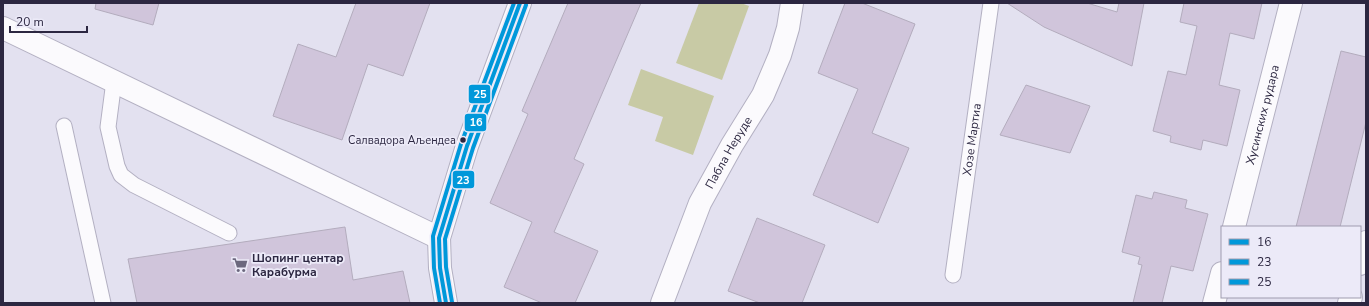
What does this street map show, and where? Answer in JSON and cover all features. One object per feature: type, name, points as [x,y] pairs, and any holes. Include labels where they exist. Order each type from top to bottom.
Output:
[{"type":"street","points":[[446,303],[440,268],[439,238],[467,146],[520,3]]},
{"type":"street","name":"Пабла Неруде","points":[[662,303],[700,203],[728,152],[763,95],[780,55],[788,28],[792,3]]},
{"type":"street","name":"Хусинских рудара","points":[[1234,226],[1291,3]]},
{"type":"street","points":[[3,28],[114,80],[411,226],[439,238]]},
{"type":"street","points":[[1361,260],[1366,242]]},
{"type":"street","points":[[1214,303],[1221,277]]},
{"type":"lane","name":"Хозе Мартиа","points":[[953,275],[991,3]]},
{"type":"lane","points":[[114,80],[108,127],[116,166],[121,175],[134,185],[229,234]]},
{"type":"lane","points":[[64,126],[103,303]]},
{"type":"green space","points":[[699,3],[741,3],[749,6],[722,80],[676,63]]},
{"type":"green space","points":[[641,69],[714,96],[693,155],[655,141],[663,117],[628,105]]},
{"type":"building","points":[[96,3],[159,3],[153,25],[95,9]]},
{"type":"building","points":[[356,3],[430,3],[403,76],[368,64],[342,140],[273,116],[298,44],[336,57]]},
{"type":"building","points":[[568,3],[641,3],[574,159],[584,164],[554,232],[598,251],[575,303],[542,303],[504,287],[532,222],[490,203],[528,114],[522,111]]},
{"type":"building","points":[[845,3],[862,3],[915,24],[872,133],[909,148],[878,223],[813,195],[858,89],[818,73]]},
{"type":"building","points":[[1007,3],[1087,3],[1117,12],[1119,3],[1144,3],[1132,66],[1044,27]]},
{"type":"building","points":[[1184,3],[1262,3],[1254,39],[1230,33],[1219,85],[1240,90],[1227,146],[1203,140],[1201,150],[1170,142],[1171,136],[1153,131],[1168,71],[1186,75],[1197,26],[1180,22]]},
{"type":"building","points":[[1341,51],[1366,57],[1366,122],[1340,226],[1296,226]]},
{"type":"building","points":[[1026,85],[1090,106],[1070,153],[1000,135]]},
{"type":"building","points":[[1154,192],[1187,200],[1185,208],[1208,214],[1193,271],[1171,266],[1162,303],[1133,303],[1142,265],[1138,264],[1140,257],[1122,252],[1136,195],[1152,199]]},
{"type":"building","points":[[757,218],[825,245],[802,303],[760,303],[728,291]]},
{"type":"building","name":"Шопинг центар Карабурма","points":[[345,227],[353,280],[403,271],[410,303],[137,303],[128,259]]},
{"type":"transit line","name":"25","points":[[440,303],[434,268],[433,236],[461,144],[514,3]]},
{"type":"transit line","name":"16","points":[[446,303],[440,268],[439,238],[467,146],[520,3]]},
{"type":"transit line","name":"23","points":[[452,302],[446,267],[445,239],[473,148],[526,5]]},
{"type":"place","name":"Салвадора Аљендеа","points":[[463,140]]},
{"type":"place","name":"Шопинг центар Карабурма","points":[[240,265]]}]
